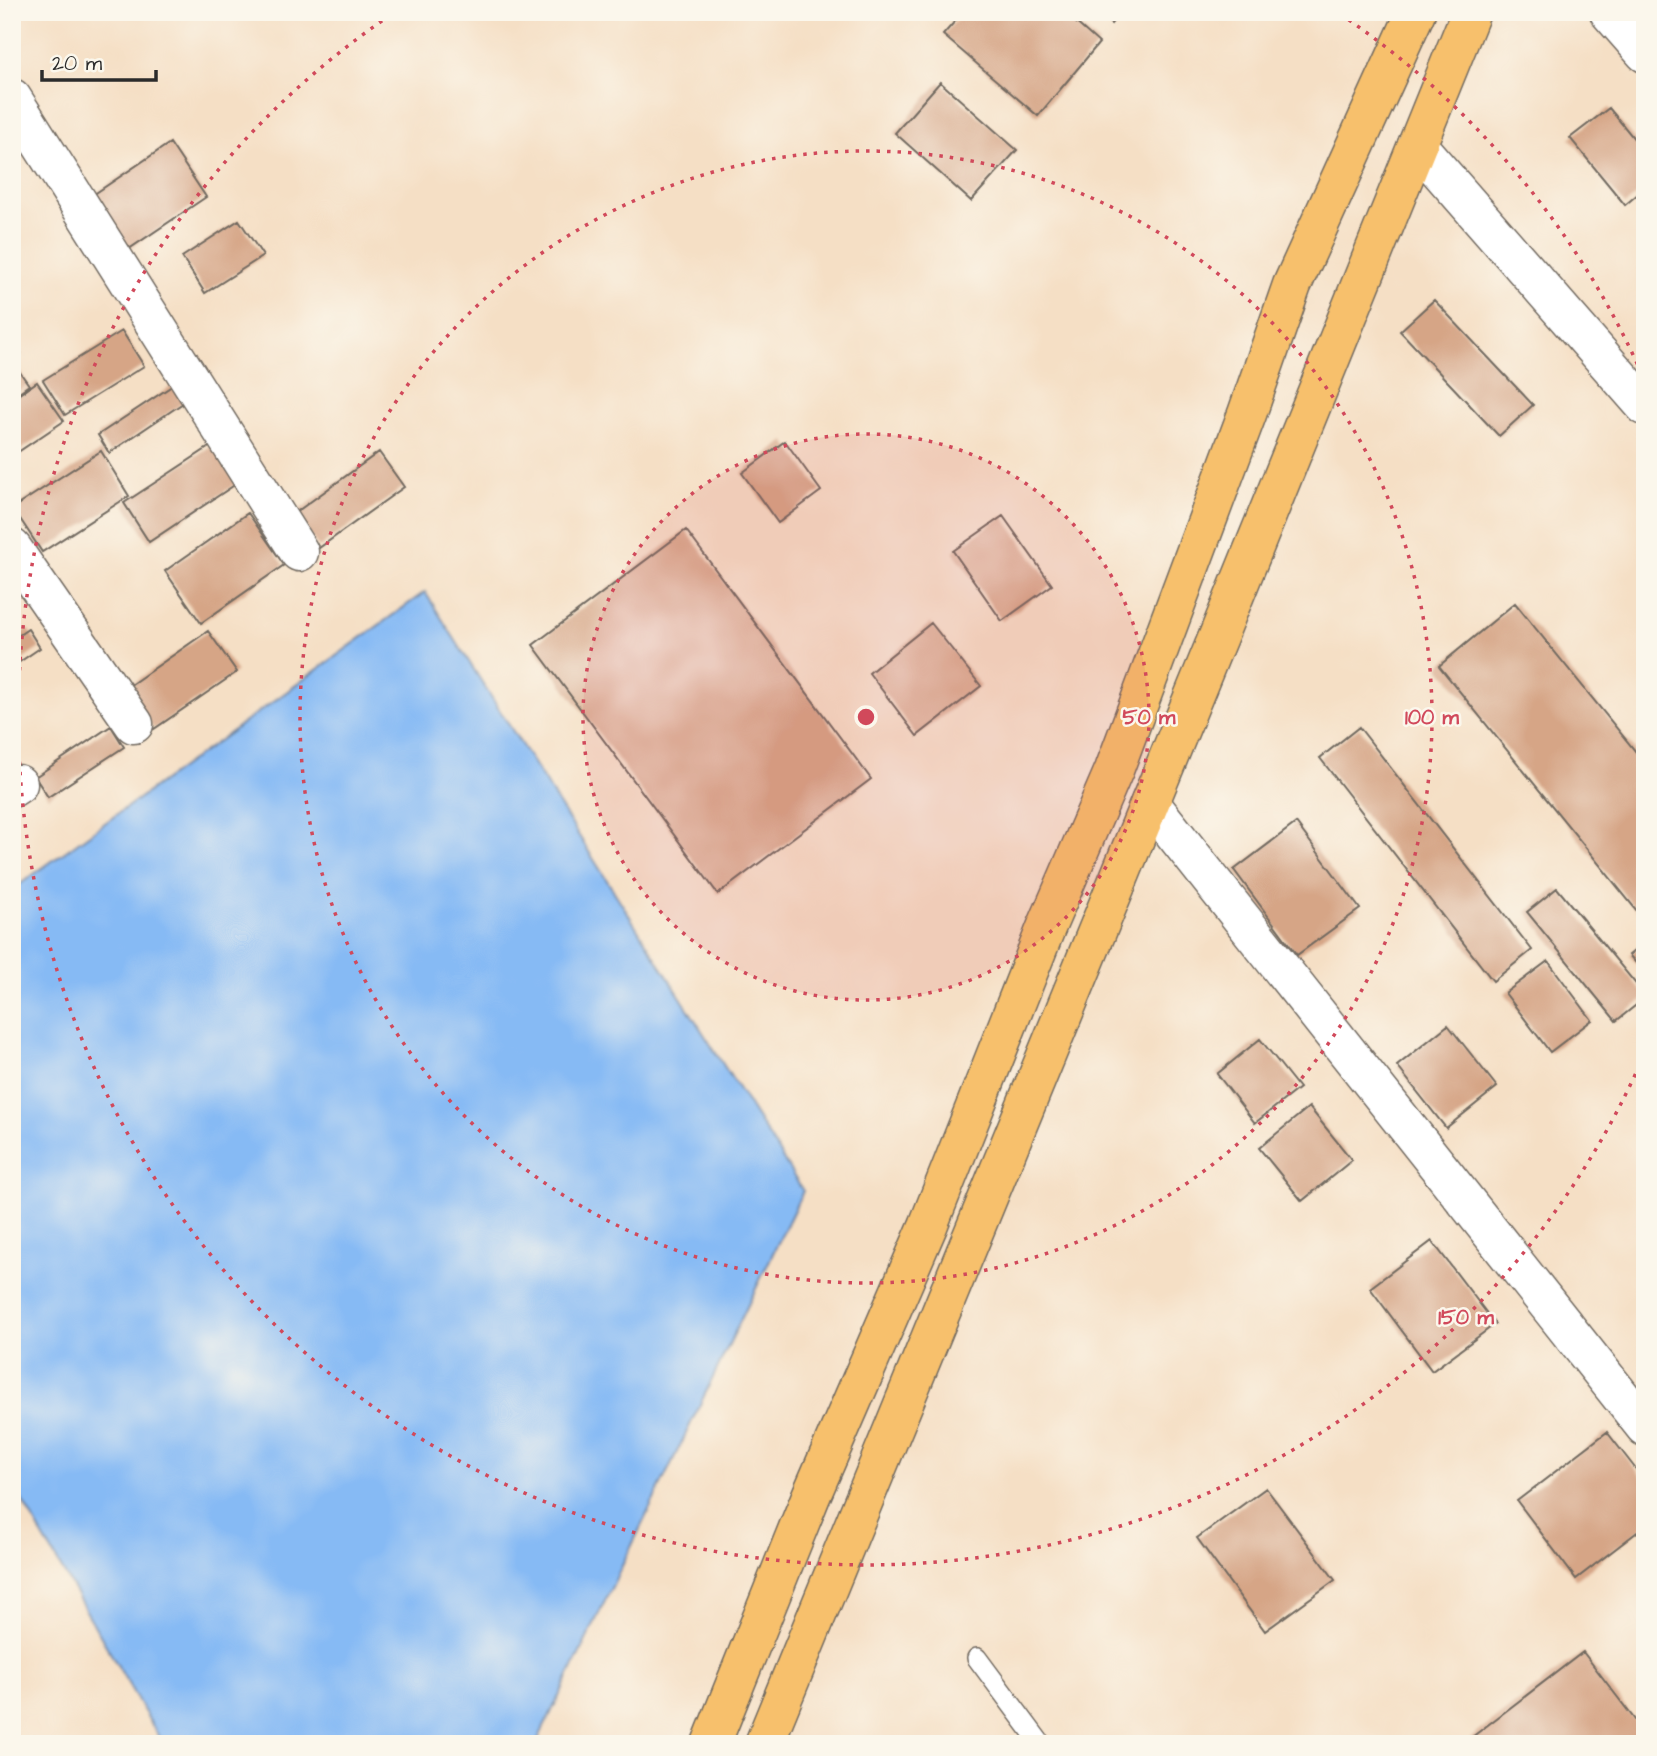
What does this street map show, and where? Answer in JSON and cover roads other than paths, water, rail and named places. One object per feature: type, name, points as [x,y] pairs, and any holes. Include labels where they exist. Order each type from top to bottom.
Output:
[{"type":"highway","points":[[711,1744],[811,1496],[928,1226],[1046,928],[1114,770],[1247,414],[1292,285],[1416,12]]},
{"type":"highway","points":[[764,1744],[1471,12]]},
{"type":"street","points":[[1609,12],[1645,53]]},
{"type":"street","points":[[12,97],[299,552]]},
{"type":"street","points":[[1417,145],[1645,406]]},
{"type":"street","points":[[12,548],[134,723]]},
{"type":"street","points":[[1150,803],[1645,1427]]},
{"type":"lane","points":[[977,1658],[1041,1744]]},
{"type":"water","points":[[425,592],[803,1191],[536,1744],[163,1744],[12,1483],[12,890]]}]
